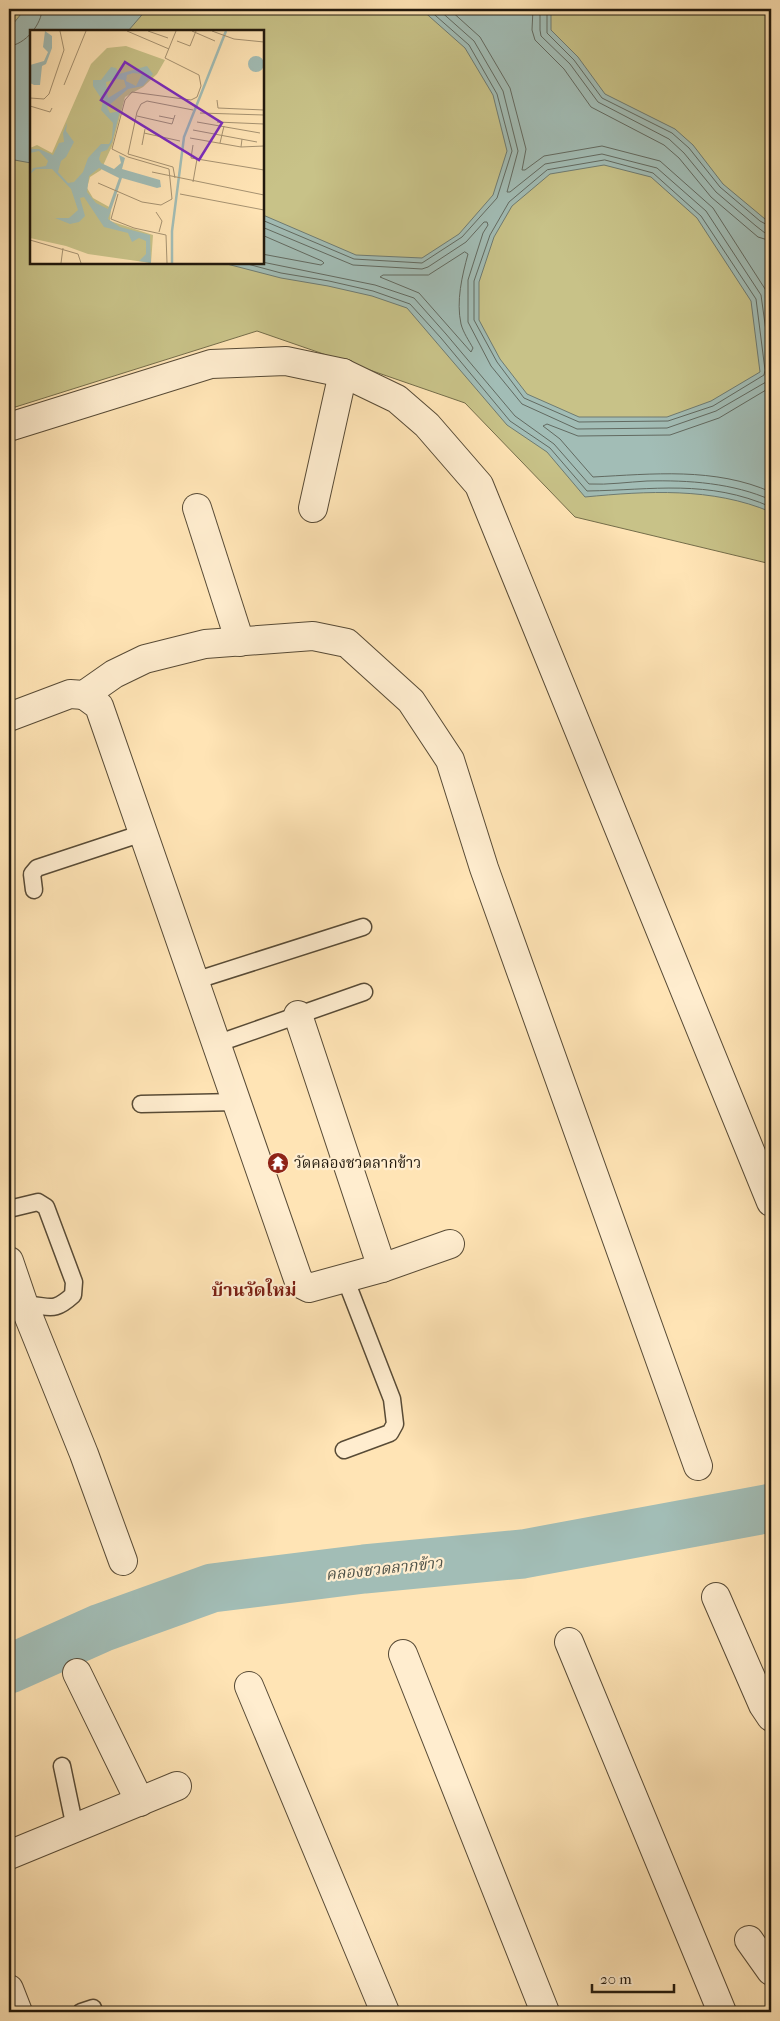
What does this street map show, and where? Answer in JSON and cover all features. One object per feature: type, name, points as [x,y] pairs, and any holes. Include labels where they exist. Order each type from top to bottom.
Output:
[{"type":"street","points":[[9,427],[212,364],[286,361],[343,373],[397,399],[427,425],[479,485],[771,1202]]},
{"type":"street","points":[[314,508],[343,373]]},
{"type":"street","points":[[198,508],[240,642]]},
{"type":"street","points":[[84,695],[114,674],[145,659],[205,644],[313,636],[347,643],[411,701],[450,760],[484,868],[698,1466]]},
{"type":"street","points":[[9,716],[70,694],[84,695],[99,706],[298,1279],[303,1285],[309,1288],[382,1268],[450,1244]]},
{"type":"street","points":[[298,1015],[382,1268]]},
{"type":"street","points":[[9,1261],[16,1307],[84,1454],[123,1561]]},
{"type":"street","points":[[716,1597],[771,1717]]},
{"type":"street","points":[[569,1642],[722,2012]]},
{"type":"street","points":[[403,1654],[545,2012]]},
{"type":"street","points":[[77,1673],[140,1802]]},
{"type":"street","points":[[249,1686],[385,2012]]},
{"type":"street","points":[[9,1855],[177,1786]]},
{"type":"street","points":[[749,1940],[771,1971]]},
{"type":"street","points":[[9,1989],[18,2012]]},
{"type":"lane","points":[[34,890],[32,874],[37,868],[143,833]]},
{"type":"lane","points":[[194,981],[363,928]]},
{"type":"lane","points":[[216,1044],[364,992]]},
{"type":"lane","points":[[141,1104],[237,1102]]},
{"type":"lane","points":[[9,1209],[38,1202],[46,1207],[74,1282],[73,1294],[63,1304],[54,1308],[16,1307]]},
{"type":"lane","points":[[344,1450],[390,1433],[395,1424],[392,1399],[345,1278]]},
{"type":"lane","points":[[62,1766],[75,1828]]},
{"type":"shaded area","points":[[9,9],[771,9],[771,564],[575,517],[465,403],[257,331],[9,409]]},
{"type":"water","points":[[25,9],[147,9],[129,30],[30,30],[30,163],[9,159],[9,29]]},
{"type":"water","points":[[421,9],[551,9],[551,30],[578,57],[605,94],[675,129],[693,145],[723,184],[771,224],[771,512],[726,498],[679,493],[632,493],[585,497],[547,452],[507,425],[407,308],[372,296],[281,278],[227,264],[264,264],[264,215],[356,255],[422,258],[459,234],[493,195],[507,151],[493,95],[465,48]],"holes":[[[604,165],[651,177],[697,218],[751,301],[760,372],[711,401],[667,417],[579,417],[527,394],[500,359],[479,320],[479,282],[494,237],[512,206],[550,174]]]},
{"type":"waterway","name":"คลองชวดลากข้าว","points":[[9,1669],[101,1628],[212,1588],[364,1569],[523,1554],[771,1508]]},
{"type":"place","name":"วัดคลองชวดลากข้าว","points":[[278,1163]]},
{"type":"district","name":"บ้านวัดใหม่","points":[[254,1290]]}]
